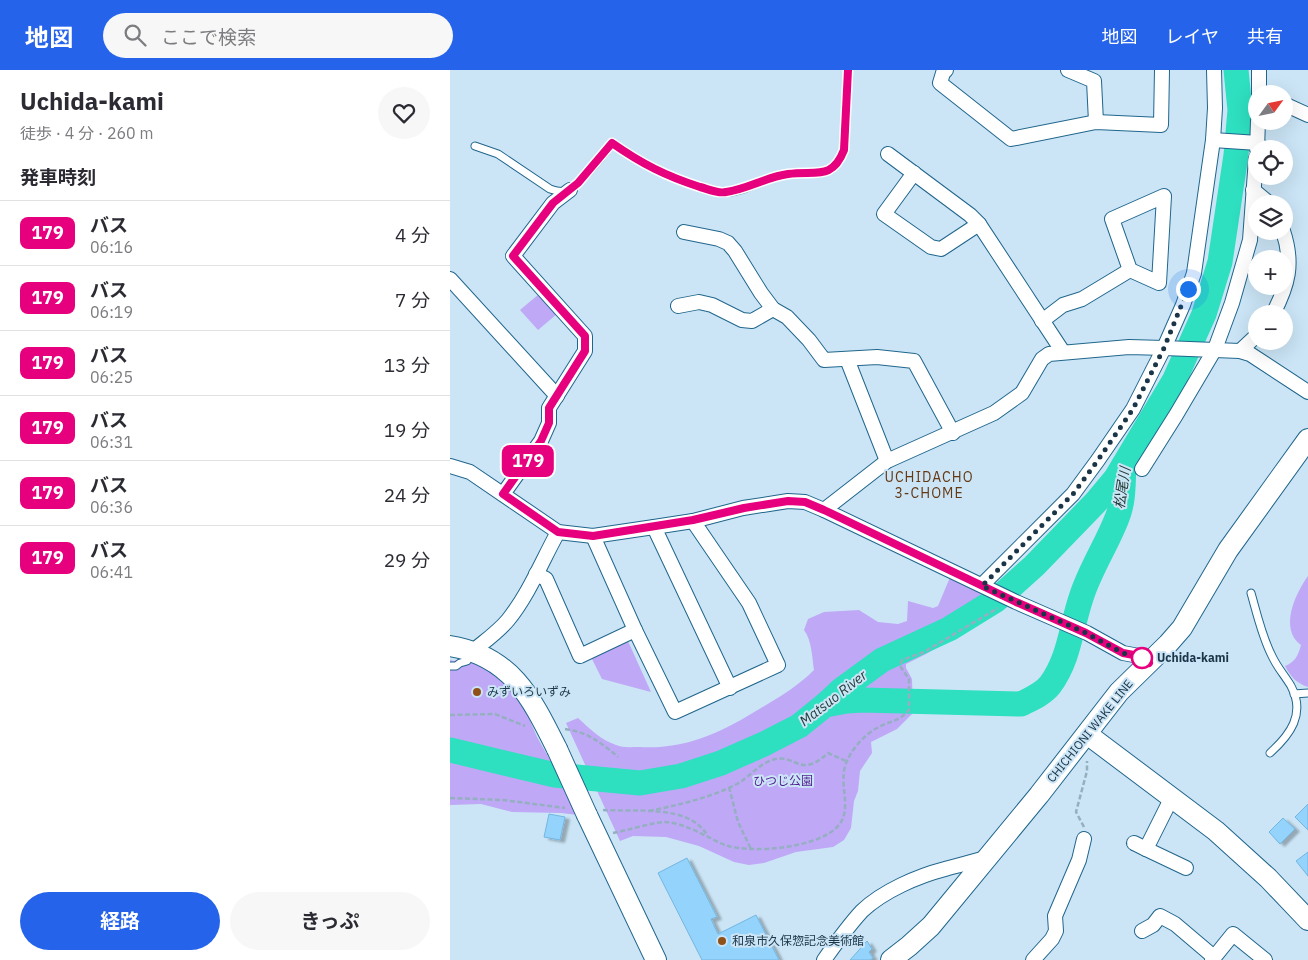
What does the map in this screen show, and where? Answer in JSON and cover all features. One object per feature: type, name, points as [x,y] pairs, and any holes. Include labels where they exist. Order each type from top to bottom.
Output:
[{"type":"street","points":[[946,70],[940,83],[1011,138],[1096,122],[1161,125],[1162,70]]},
{"type":"street","points":[[1068,70],[1094,80],[1096,122]]},
{"type":"street","points":[[986,587],[1073,494],[1133,409],[1168,348],[1194,273],[1216,141],[1214,70]]},
{"type":"street","points":[[1259,70],[1260,85]]},
{"type":"street","points":[[1293,108],[1308,115]]},
{"type":"street","points":[[1216,141],[1248,144]]},
{"type":"street","points":[[888,154],[970,215],[979,224],[1063,352]]},
{"type":"street","points":[[914,173],[884,214],[931,247],[941,249],[979,224]]},
{"type":"street","points":[[1142,469],[1212,349],[1232,303],[1252,230],[1253,185]]},
{"type":"street","points":[[503,494],[541,441],[549,423],[549,408],[585,351],[585,336],[513,256],[553,203],[570,190]]},
{"type":"street","points":[[1253,190],[1259,195]]},
{"type":"street","points":[[1164,196],[1159,283],[1130,270],[1112,219],[1164,196]]},
{"type":"street","points":[[684,232],[719,239],[728,243],[735,251],[760,293],[773,309],[787,317],[809,340],[824,360],[877,357],[914,361],[953,433]]},
{"type":"street","points":[[1277,305],[1288,277],[1289,260],[1285,240]]},
{"type":"street","points":[[1042,321],[1063,305],[1082,298],[1130,270]]},
{"type":"street","points":[[450,279],[556,396]]},
{"type":"street","points":[[678,306],[699,302],[712,305],[742,320],[752,321],[773,309]]},
{"type":"street","points":[[1240,351],[1248,344]]},
{"type":"street","points":[[824,510],[888,461],[953,433],[1001,408],[1022,393],[1042,359],[1049,354],[1129,347],[1240,351],[1250,354],[1308,392]]},
{"type":"street","points":[[847,359],[888,461]]},
{"type":"street","name":"CHICHIONI WAKE LINE","points":[[890,960],[931,926],[1039,795],[1119,692],[1182,628],[1228,550],[1308,439]]},
{"type":"street","points":[[451,468],[470,472],[558,532],[593,536],[654,528],[744,508],[788,501],[805,502],[1086,633],[1123,653],[1139,656],[1149,663]]},
{"type":"street","points":[[593,536],[635,630],[675,712],[778,665],[749,603],[693,520]]},
{"type":"street","points":[[654,528],[730,688]]},
{"type":"street","points":[[473,651],[491,637],[518,607],[558,532]]},
{"type":"street","points":[[536,574],[546,579],[580,656],[635,630]]},
{"type":"street","points":[[450,646],[473,651],[500,666],[520,684],[539,711],[656,960]]},
{"type":"street","points":[[1087,734],[1216,831],[1268,878],[1308,920]]},
{"type":"street","points":[[1172,797],[1140,846],[1186,868]]},
{"type":"street","points":[[1033,960],[1052,939],[1056,931],[1055,916],[1079,860],[1084,839]]},
{"type":"street","points":[[824,960],[842,935],[864,910],[894,889],[945,869],[968,864],[987,857]]},
{"type":"street","points":[[1142,931],[1153,925],[1160,916],[1175,924],[1213,959],[1234,934],[1265,960]]},
{"type":"lane","points":[[475,146],[498,154],[550,189],[559,192],[570,190],[612,143],[643,164],[674,178],[723,193],[744,188],[775,176],[832,170],[840,161],[844,150],[848,70]]},
{"type":"lane","points":[[1251,593],[1268,648],[1294,694],[1298,705],[1296,720],[1281,743],[1270,753]]},
{"type":"lane","points":[[450,666],[456,666],[467,661],[473,651]]},
{"type":"lane","points":[[1294,694],[1308,692]]},
{"type":"path","points":[[597,837],[664,822],[693,830],[727,845],[751,849],[788,847],[811,842],[836,828],[846,811],[842,778],[846,762],[868,733],[901,718],[909,710],[909,679],[900,666],[902,660],[924,652],[1001,606]]},
{"type":"path","points":[[450,715],[495,714],[527,726]]},
{"type":"path","points":[[565,729],[578,730],[587,734],[618,757]]},
{"type":"path","points":[[645,812],[703,798],[738,783],[770,761],[777,759],[807,766],[814,765],[828,753],[846,762]]},
{"type":"path","points":[[1084,839],[1084,826],[1076,812],[1087,771],[1087,761]]},
{"type":"path","points":[[729,787],[738,822],[751,849]]},
{"type":"green space","points":[[539,294],[557,314],[538,330],[520,310]]},
{"type":"green space","name":"ひつじ公園","points":[[951,575],[1016,602],[906,664],[912,679],[913,713],[897,729],[871,742],[872,753],[860,771],[851,828],[844,840],[833,847],[796,852],[764,863],[749,865],[734,862],[699,846],[666,837],[633,836],[620,841],[566,723],[578,718],[601,737],[611,743],[624,747],[672,746],[703,738],[732,725],[775,700],[796,686],[814,670],[810,644],[804,630],[808,619],[824,612],[859,610],[878,622],[898,624],[907,621],[908,601],[933,608],[938,606]]},
{"type":"green space","points":[[1308,576],[1308,687],[1294,679],[1285,666],[1296,658],[1301,645],[1294,638],[1291,630],[1291,611],[1298,592]]},
{"type":"green space","points":[[627,639],[651,692],[602,679],[590,655]]},
{"type":"green space","points":[[467,655],[501,678],[521,699],[537,737],[566,788],[578,815],[512,812],[481,804],[450,805],[450,660],[454,661]]},
{"type":"building","points":[[1308,804],[1308,830],[1295,817]]},
{"type":"building","points":[[549,814],[565,817],[560,840],[544,837]]},
{"type":"building","points":[[1283,818],[1295,829],[1280,844],[1269,832]]},
{"type":"building","points":[[1308,852],[1308,876],[1296,861]]},
{"type":"building","points":[[687,858],[717,917],[711,919],[718,934],[756,915],[779,960],[702,960],[658,873]]},
{"type":"building","points":[[867,941],[872,949],[869,952],[873,958],[870,960],[850,960]]},
{"type":"waterway","name":"Matsuo River","points":[[450,750],[555,775],[640,783],[681,776],[721,763],[799,726],[841,690],[882,660],[949,629],[996,600],[1034,566],[1096,502],[1116,478],[1174,381],[1204,314],[1220,262],[1236,155],[1240,110],[1236,70]]},
{"type":"waterway","name":"松尾川","points":[[825,705],[862,700],[1021,704],[1044,691],[1057,675],[1062,664],[1086,585],[1117,518],[1122,499],[1124,465]]},
{"type":"bus line","name":"179","points":[[848,70],[844,150],[840,161],[832,170],[775,176],[744,188],[723,193],[674,178],[643,164],[612,143],[578,183],[553,203],[513,256],[585,336],[585,351],[549,408],[549,423],[541,441],[503,494],[558,532],[593,536],[654,528],[758,505],[788,501],[805,502],[1086,633],[1123,653],[1139,656],[1149,663]]},
{"type":"place","name":"Uchida-kami","points":[[1142,658]]},
{"type":"place","name":"みずいろいずみ","points":[[477,692]]},
{"type":"place","name":"和泉市久保惣記念美術館","points":[[722,941]]},
{"type":"district","name":"UCHIDACHO 3-CHOME","points":[[929,486]]},
{"type":"route","points":[[1142,658],[1123,653],[1086,633],[982,586],[1073,494],[1098,460],[1133,409],[1164,348],[1188,289]]}]
